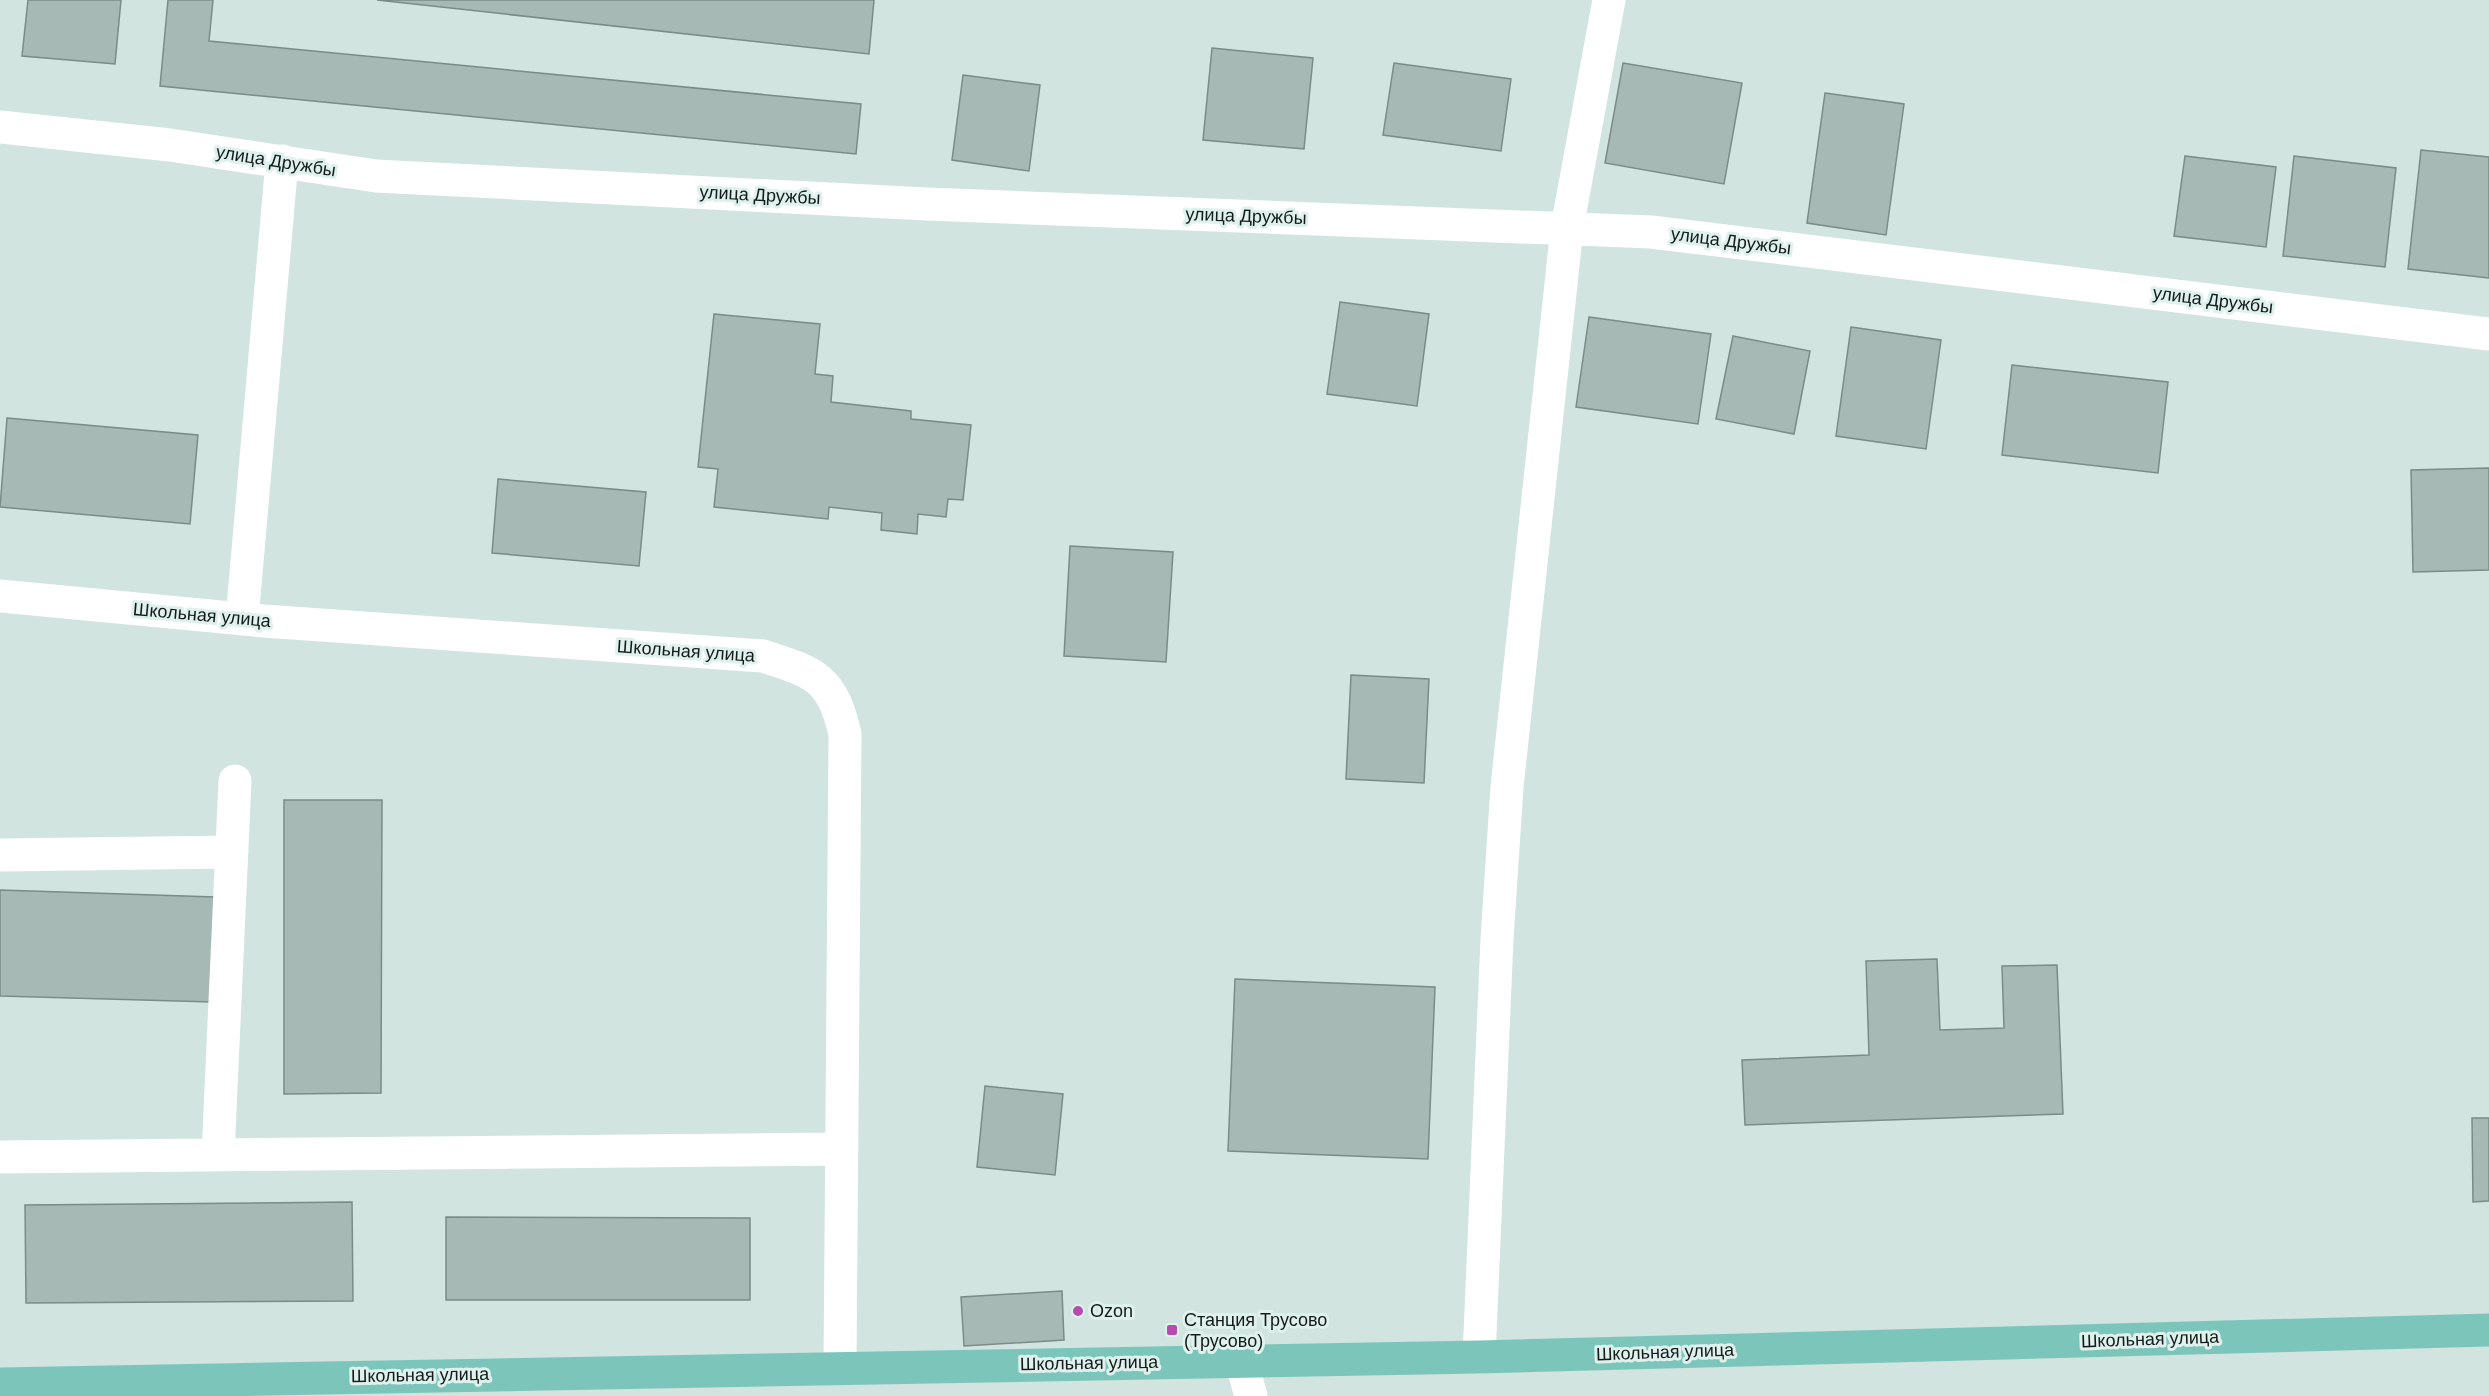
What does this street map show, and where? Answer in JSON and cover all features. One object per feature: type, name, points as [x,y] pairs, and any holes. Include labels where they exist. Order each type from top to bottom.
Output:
[{"type":"main road","name":"Школьная улица","points":[[0,1384],[1479,1357],[2489,1330]]},
{"type":"street","points":[[1479,1357],[1497,951],[1507,787],[1567,228],[1610,0]]},
{"type":"street","name":"улица Дружбы","points":[[0,127],[170,145],[376,176],[927,204],[1651,232],[2489,334]]},
{"type":"street","points":[[242,619],[282,161]]},
{"type":"street","name":"Школьная улица","points":[[0,596],[242,619],[763,656],[797,667],[824,682],[839,708],[845,734],[840,1367]]},
{"type":"street","points":[[218,1155],[234,781]]},
{"type":"street","points":[[0,855],[232,852]]},
{"type":"street","points":[[0,1157],[842,1149]]},
{"type":"street","points":[[1241,1360],[1251,1396]]},
{"type":"building","points":[[28,0],[121,0],[115,64],[22,56]]},
{"type":"building","points":[[168,0],[213,0],[209,41],[861,104],[856,154],[160,86]]},
{"type":"building","points":[[377,0],[874,0],[869,54]]},
{"type":"building","points":[[1212,48],[1313,58],[1304,149],[1203,140]]},
{"type":"building","points":[[1394,63],[1511,79],[1501,151],[1383,135]]},
{"type":"building","points":[[1623,63],[1742,83],[1724,184],[1605,163]]},
{"type":"building","points":[[963,75],[1040,85],[1029,171],[952,160]]},
{"type":"building","points":[[1825,93],[1904,104],[1886,235],[1807,223]]},
{"type":"building","points":[[2421,150],[2489,157],[2489,278],[2408,269]]},
{"type":"building","points":[[2185,156],[2276,167],[2266,247],[2174,236]]},
{"type":"building","points":[[2294,156],[2396,168],[2385,267],[2283,256]]},
{"type":"building","points":[[1340,302],[1429,314],[1417,406],[1327,394]]},
{"type":"building","points":[[714,314],[820,324],[815,374],[833,376],[831,402],[911,411],[911,419],[971,425],[963,500],[948,499],[946,517],[918,514],[917,534],[881,530],[882,513],[829,507],[828,519],[714,507],[718,469],[698,467]]},
{"type":"building","points":[[1589,317],[1711,334],[1698,424],[1576,407]]},
{"type":"building","points":[[1851,327],[1941,340],[1926,449],[1836,436]]},
{"type":"building","points":[[1733,336],[1810,351],[1794,434],[1716,419]]},
{"type":"building","points":[[2012,365],[2168,382],[2158,473],[2002,455]]},
{"type":"building","points":[[7,418],[198,435],[190,524],[0,507]]},
{"type":"building","points":[[2489,468],[2489,570],[2413,572],[2411,470]]},
{"type":"building","points":[[498,479],[646,492],[639,566],[492,553]]},
{"type":"building","points":[[1070,546],[1173,552],[1166,662],[1064,656]]},
{"type":"building","points":[[1351,675],[1429,679],[1424,783],[1346,779]]},
{"type":"building","points":[[284,800],[382,800],[381,1093],[284,1094]]},
{"type":"building","points":[[0,890],[215,897],[212,1002],[0,996]]},
{"type":"building","points":[[1937,959],[1940,1030],[2004,1028],[2002,966],[2057,965],[2063,1114],[1745,1125],[1742,1060],[1869,1055],[1866,961]]},
{"type":"building","points":[[1235,979],[1435,987],[1428,1159],[1228,1151]]},
{"type":"building","points":[[985,1086],[1063,1094],[1055,1175],[977,1167]]},
{"type":"building","points":[[2472,1118],[2489,1118],[2489,1201],[2473,1202]]},
{"type":"building","points":[[352,1202],[353,1301],[26,1303],[25,1205]]},
{"type":"building","points":[[446,1217],[750,1218],[750,1300],[446,1300]]},
{"type":"building","points":[[1062,1291],[1064,1340],[964,1346],[961,1297]]},
{"type":"place","name":"Ozon","points":[[1078,1311]]},
{"type":"place","name":"Станция Трусово (Трусово)","points":[[1172,1330]]}]
